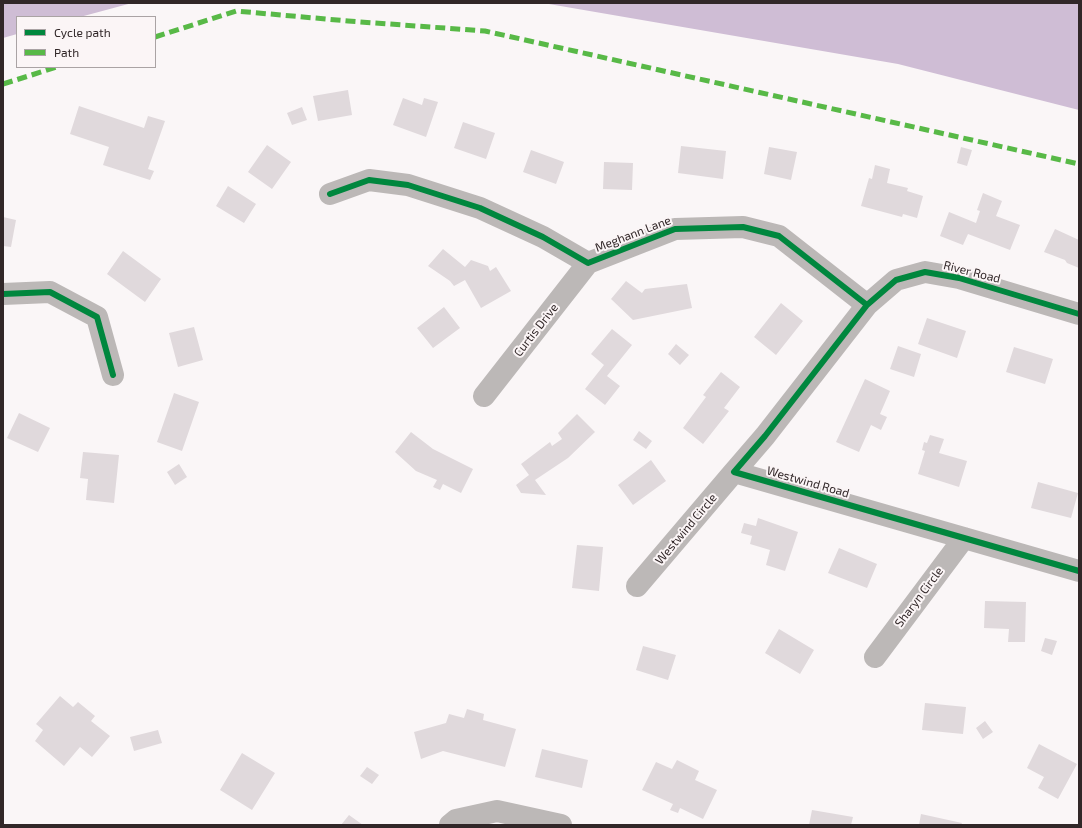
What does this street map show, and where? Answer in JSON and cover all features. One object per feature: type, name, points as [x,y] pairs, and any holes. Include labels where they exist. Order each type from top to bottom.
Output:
[{"type":"street","name":"Meghann Lane","points":[[330,194],[370,180],[408,186],[480,208],[543,237],[588,263],[675,229],[743,227],[779,236],[866,305]]},
{"type":"street","name":"Curtis Drive","points":[[484,396],[588,263]]},
{"type":"street","name":"River Road","points":[[866,305],[896,280],[925,272],[959,278],[1079,314]]},
{"type":"street","points":[[3,294],[50,292],[97,317],[113,375]]},
{"type":"street","points":[[734,472],[765,436],[866,305]]},
{"type":"street","name":"Westwind Road","points":[[734,472],[1079,571]]},
{"type":"street","name":"Westwind Circle","points":[[637,586],[734,472]]},
{"type":"street","name":"Sharyn Circle","points":[[875,657],[964,538]]},
{"type":"street","points":[[453,822],[497,811],[560,825]]},
{"type":"shaded area","points":[[3,3],[132,3],[84,16],[16,16],[16,34],[3,38]]},
{"type":"shaded area","points":[[543,3],[1079,3],[1079,110],[898,64]]},
{"type":"building","points":[[348,90],[352,115],[318,121],[313,96]]},
{"type":"building","points":[[403,98],[422,105],[424,98],[438,102],[426,137],[393,125]]},
{"type":"building","points":[[79,106],[144,128],[148,116],[165,121],[148,169],[154,171],[150,180],[103,165],[109,147],[70,134]]},
{"type":"building","points":[[302,107],[307,120],[292,125],[287,113]]},
{"type":"building","points":[[463,122],[495,133],[486,159],[454,148]]},
{"type":"building","points":[[267,145],[291,162],[272,189],[248,172]]},
{"type":"building","points":[[681,146],[726,151],[723,179],[678,173]]},
{"type":"building","points":[[769,147],[797,152],[791,180],[764,174]]},
{"type":"building","points":[[961,147],[972,150],[967,166],[957,163]]},
{"type":"building","points":[[531,150],[564,162],[556,184],[523,172]]},
{"type":"building","points":[[604,162],[633,163],[632,190],[603,189]]},
{"type":"building","points":[[875,165],[890,169],[887,183],[908,188],[907,191],[923,196],[917,218],[903,214],[902,217],[861,206],[869,178],[872,179]]},
{"type":"building","points":[[228,186],[256,204],[244,223],[216,206]]},
{"type":"building","points":[[983,193],[1002,201],[996,216],[1020,225],[1010,250],[968,234],[963,245],[940,236],[949,212],[976,223],[980,211],[977,210]]},
{"type":"building","points":[[3,217],[16,220],[11,247],[3,246]]},
{"type":"building","points":[[1055,229],[1079,240],[1079,268],[1067,263],[1065,260],[1044,252]]},
{"type":"building","points":[[443,249],[465,267],[471,260],[488,266],[490,271],[496,267],[511,291],[481,308],[465,280],[454,286],[450,281],[428,266]]},
{"type":"building","points":[[123,251],[161,279],[145,302],[107,274]]},
{"type":"building","points":[[626,281],[642,293],[645,289],[687,284],[692,308],[633,320],[611,299]]},
{"type":"building","points":[[781,303],[803,321],[776,355],[754,337]]},
{"type":"building","points":[[444,307],[460,328],[433,348],[417,328]]},
{"type":"building","points":[[927,318],[966,331],[957,358],[918,344]]},
{"type":"building","points":[[194,327],[203,360],[178,367],[169,333]]},
{"type":"building","points":[[612,329],[632,345],[607,376],[620,386],[605,405],[585,389],[604,365],[591,354]]},
{"type":"building","points":[[676,344],[689,355],[680,365],[668,354]]},
{"type":"building","points":[[898,346],[921,354],[914,377],[890,369]]},
{"type":"building","points":[[1014,347],[1053,359],[1045,384],[1006,372]]},
{"type":"building","points":[[721,372],[740,387],[724,408],[729,411],[703,444],[683,428],[706,397],[703,395]]},
{"type":"building","points":[[865,379],[890,391],[880,414],[887,417],[881,430],[871,425],[859,452],[836,442]]},
{"type":"building","points":[[174,393],[199,402],[182,451],[157,442]]},
{"type":"building","points":[[19,413],[50,428],[38,452],[7,438]]},
{"type":"building","points":[[577,414],[595,432],[568,458],[535,480],[546,495],[521,493],[516,485],[529,475],[521,464],[550,442],[552,446],[562,439],[558,433]]},
{"type":"building","points":[[639,431],[652,441],[646,449],[633,440]]},
{"type":"building","points":[[411,432],[433,449],[473,469],[461,493],[443,484],[440,490],[433,487],[437,480],[416,471],[395,452]]},
{"type":"building","points":[[930,435],[944,439],[939,453],[967,461],[959,487],[918,474],[925,451],[922,450],[924,442],[927,443]]},
{"type":"building","points":[[83,452],[119,455],[114,503],[86,500],[88,479],[80,478]]},
{"type":"building","points":[[651,460],[666,481],[633,505],[618,485]]},
{"type":"building","points":[[179,464],[187,477],[175,485],[167,472]]},
{"type":"building","points":[[1038,482],[1078,493],[1071,518],[1031,508]]},
{"type":"building","points":[[758,518],[798,532],[785,571],[766,565],[770,550],[750,544],[752,536],[741,533],[744,523],[756,526]]},
{"type":"building","points":[[577,545],[603,547],[599,591],[572,588]]},
{"type":"building","points":[[839,548],[877,564],[867,588],[828,573]]},
{"type":"building","points":[[985,601],[1026,602],[1025,642],[1008,642],[1009,629],[984,628]]},
{"type":"building","points":[[779,629],[814,650],[800,674],[765,653]]},
{"type":"building","points":[[1045,638],[1057,641],[1052,655],[1041,651]]},
{"type":"building","points":[[643,646],[676,655],[668,680],[636,670]]},
{"type":"building","points":[[60,696],[73,707],[78,702],[95,716],[91,721],[110,736],[92,757],[80,747],[64,766],[35,741],[43,730],[36,724]]},
{"type":"building","points":[[925,703],[966,707],[963,734],[922,730]]},
{"type":"building","points":[[467,709],[484,714],[483,720],[516,729],[505,767],[443,751],[421,759],[414,732],[446,723],[449,714],[464,718]]},
{"type":"building","points":[[985,721],[993,732],[983,739],[976,728]]},
{"type":"building","points":[[158,730],[162,743],[134,751],[130,737]]},
{"type":"building","points":[[1039,744],[1077,764],[1058,799],[1038,788],[1044,777],[1027,768]]},
{"type":"building","points":[[542,749],[588,760],[582,788],[535,777]]},
{"type":"building","points":[[242,753],[275,773],[252,810],[220,790]]},
{"type":"building","points":[[677,760],[699,771],[695,780],[717,790],[703,819],[680,808],[678,813],[670,810],[673,804],[642,790],[656,762],[672,769]]},
{"type":"building","points":[[367,767],[379,775],[372,784],[360,776]]},
{"type":"building","points":[[812,810],[853,817],[851,825],[809,825]]},
{"type":"building","points":[[921,814],[962,823],[961,825],[919,825]]},
{"type":"building","points":[[349,815],[363,825],[341,825]]},
{"type":"marked path","points":[[156,37],[236,11],[485,31],[1079,164]]},
{"type":"marked path","points":[[3,84],[54,68]]},
{"type":"cycle path","points":[[330,194],[369,180],[408,185],[480,208],[543,237],[588,263],[675,229],[743,227],[779,236],[867,305]]},
{"type":"cycle path","points":[[1079,314],[959,278],[925,272],[896,280],[867,305],[765,436],[734,472],[1079,571]]},
{"type":"cycle path","points":[[3,294],[50,292],[97,317],[113,375]]}]
